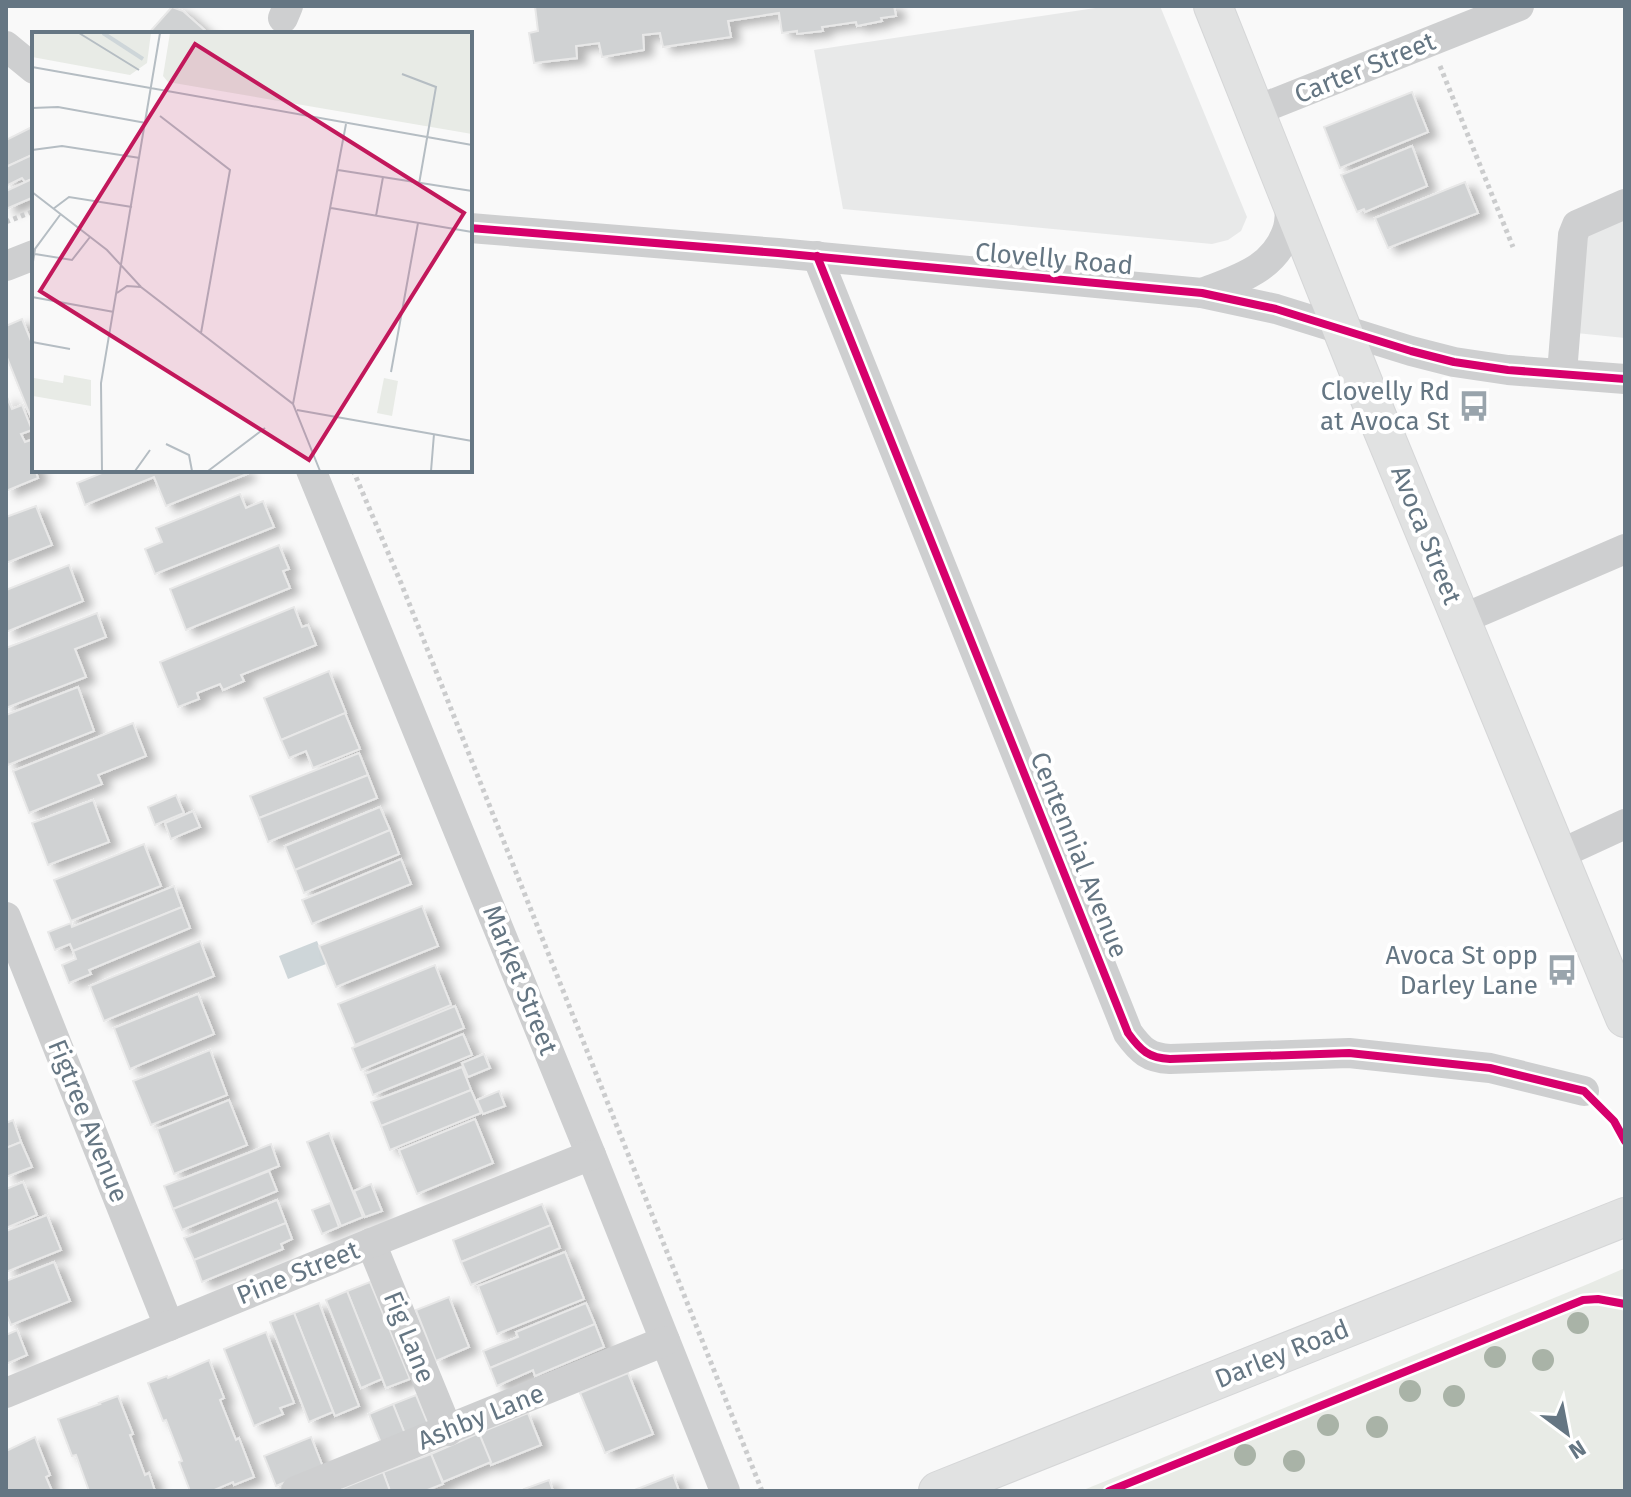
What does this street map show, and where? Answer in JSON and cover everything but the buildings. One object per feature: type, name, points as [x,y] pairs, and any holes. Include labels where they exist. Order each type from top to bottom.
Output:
[{"type":"main road","name":"Avoca Street","points":[[1213,6],[1290,203],[1625,1018]]},
{"type":"main road","name":"Darley Road","points":[[938,1491],[1625,1217]]},
{"type":"street","name":"Carter Street","points":[[1255,111],[1519,6]]},
{"type":"street","points":[[6,46],[32,67]]},
{"type":"street","points":[[1202,293],[1253,273],[1267,263],[1277,251],[1288,227],[1290,203]]},
{"type":"street","points":[[1562,373],[1573,235],[1577,225],[1625,204]]},
{"type":"street","name":"Clovelly Road","points":[[472,228],[817,256],[1202,293],[1276,309],[1454,362],[1508,370],[1625,379]]},
{"type":"street","points":[[6,266],[32,256]]},
{"type":"street","name":"Centennial Avenue","points":[[817,256],[1128,1033],[1135,1042],[1156,1058],[1349,1053],[1490,1068],[1584,1091]]},
{"type":"street","name":"Market Street","points":[[312,472],[725,1491]]},
{"type":"street","points":[[1460,620],[1625,549]]},
{"type":"street","points":[[1558,855],[1625,824]]},
{"type":"street","name":"Figtree Avenue","points":[[6,917],[169,1326]]},
{"type":"street","name":"Pine Street","points":[[6,1393],[591,1155]]},
{"type":"street","name":"Fig Lane","points":[[371,1243],[448,1431]]},
{"type":"street","name":"Ashby Lane","points":[[296,1491],[665,1341]]},
{"type":"path","points":[[1430,42],[1513,247]]},
{"type":"path","points":[[6,222],[32,212]]},
{"type":"shaded area","points":[[1109,6],[1160,6],[1247,217],[1241,231],[1228,240],[1212,244],[843,209],[814,50]]},
{"type":"shaded area","points":[[1625,215],[1625,338],[1576,333],[1586,231]]},
{"type":"shaded area","points":[[317,941],[326,964],[288,979],[279,956]]},
{"type":"shaded area","points":[[1625,1268],[1625,1491],[1081,1491],[1588,1284]]},
{"type":"cycle path","points":[[472,228],[1202,293],[1276,309],[1454,362],[1508,370],[1625,379]]},
{"type":"cycle path","points":[[817,256],[1128,1033],[1137,1045],[1151,1055],[1170,1059],[1349,1053],[1490,1068],[1584,1091],[1614,1121],[1625,1141]]},
{"type":"cycle path","points":[[1109,1491],[1583,1300],[1598,1299],[1625,1304]]},
{"type":"place","name":"Clovelly Rd at Avoca St","points":[[1474,406]]},
{"type":"place","name":"Avoca St opp Darley Lane","points":[[1562,970]]}]
